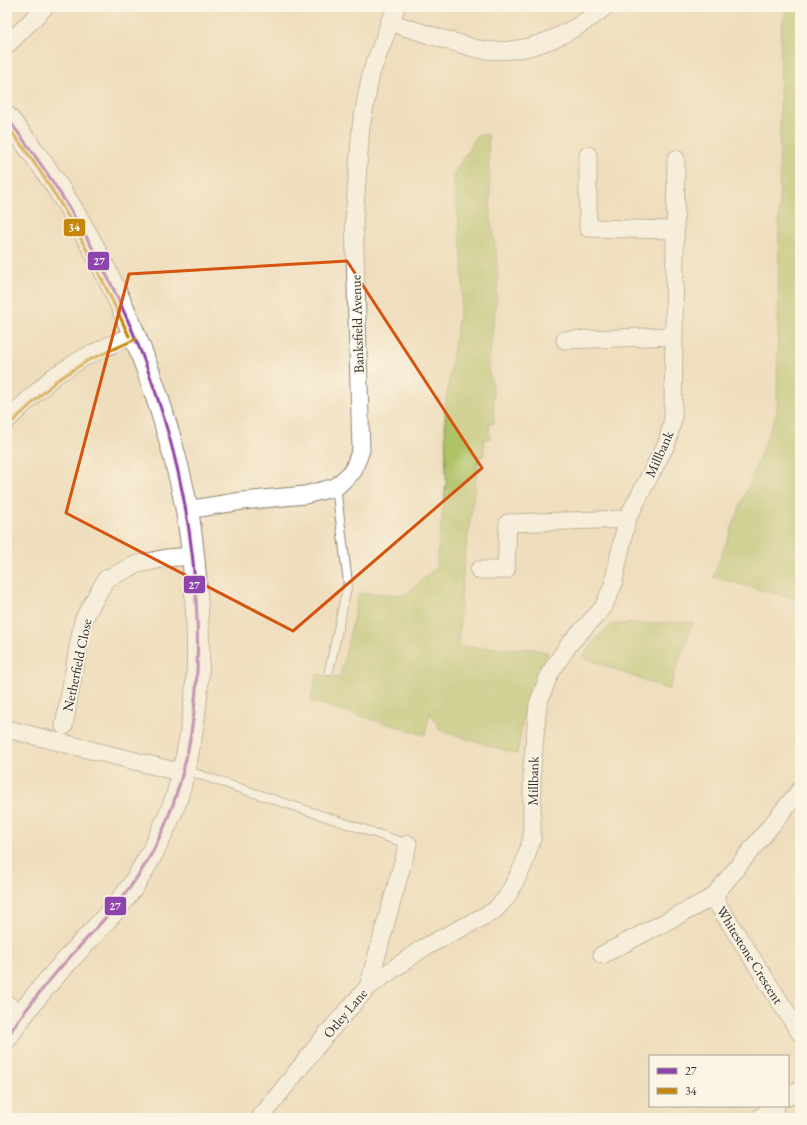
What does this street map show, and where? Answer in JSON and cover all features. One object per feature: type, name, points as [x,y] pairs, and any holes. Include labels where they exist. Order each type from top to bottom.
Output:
[{"type":"street","points":[[7,45],[45,7]]},
{"type":"street","points":[[393,15],[474,48],[502,51],[541,43],[564,35],[586,22],[605,7]]},
{"type":"street","name":"Banksfield Avenue","points":[[187,510],[242,501],[305,495],[336,487],[353,471],[361,450],[354,220],[361,127],[372,73],[393,15]]},
{"type":"street","points":[[7,118],[45,169],[71,210],[116,295],[134,334],[163,417],[187,510],[197,582],[199,675],[195,718],[184,771],[174,807],[150,857],[121,902],[54,974],[14,1009],[7,1037]]},
{"type":"street","points":[[588,154],[588,228],[675,230]]},
{"type":"street","name":"Millbank","points":[[368,987],[423,948],[494,911],[507,897],[524,866],[532,839],[532,767],[538,704],[550,673],[570,643],[603,608],[613,585],[627,519],[667,443],[673,419],[676,159]]},
{"type":"street","points":[[7,420],[53,377],[85,357],[134,334]]},
{"type":"street","points":[[565,340],[673,336]]},
{"type":"street","points":[[479,570],[506,570],[508,523],[627,519]]},
{"type":"street","name":"Netherfield Close","points":[[64,726],[84,620],[106,579],[138,564],[167,558],[193,556]]},
{"type":"street","points":[[7,729],[184,771]]},
{"type":"street","name":"Whitestone Crescent","points":[[602,955],[713,897],[800,790]]},
{"type":"street","name":"Otley Lane","points":[[260,1118],[325,1036],[368,987],[408,844]]},
{"type":"street","name":"Whitestone Crescent","points":[[713,897],[800,1033]]},
{"type":"street","points":[[789,1096],[800,1089]]},
{"type":"street","points":[[759,1118],[775,1107]]},
{"type":"lane","points":[[329,670],[348,583],[336,487]]},
{"type":"lane","points":[[184,771],[408,844]]},
{"type":"highlighted area","points":[[347,261],[482,468],[293,631],[66,513],[129,274]]},
{"type":"green space","points":[[787,7],[800,7],[800,600],[713,577],[777,412],[781,29]]},
{"type":"green space","points":[[478,134],[488,135],[491,222],[496,250],[498,284],[488,370],[493,385],[494,423],[489,423],[490,439],[484,439],[484,456],[479,457],[463,572],[458,647],[533,649],[548,652],[526,701],[517,754],[441,731],[430,712],[425,735],[311,701],[317,674],[340,678],[359,593],[405,595],[436,568],[446,483],[445,408],[463,289],[462,255],[453,175]]},
{"type":"green space","points":[[693,622],[669,690],[582,657],[596,639],[612,624]]},
{"type":"transit line","name":"27","points":[[7,118],[47,173],[83,231],[114,291],[141,353],[164,417],[180,483],[192,550],[198,648],[195,707],[185,764],[167,820],[155,847],[124,896],[60,968],[26,1010],[7,1037]]},
{"type":"transit line","name":"34","points":[[7,126],[43,175],[59,201],[89,254],[129,336]]},
{"type":"transit line","name":"34","points":[[10,424],[56,381],[87,361],[136,339]]}]
